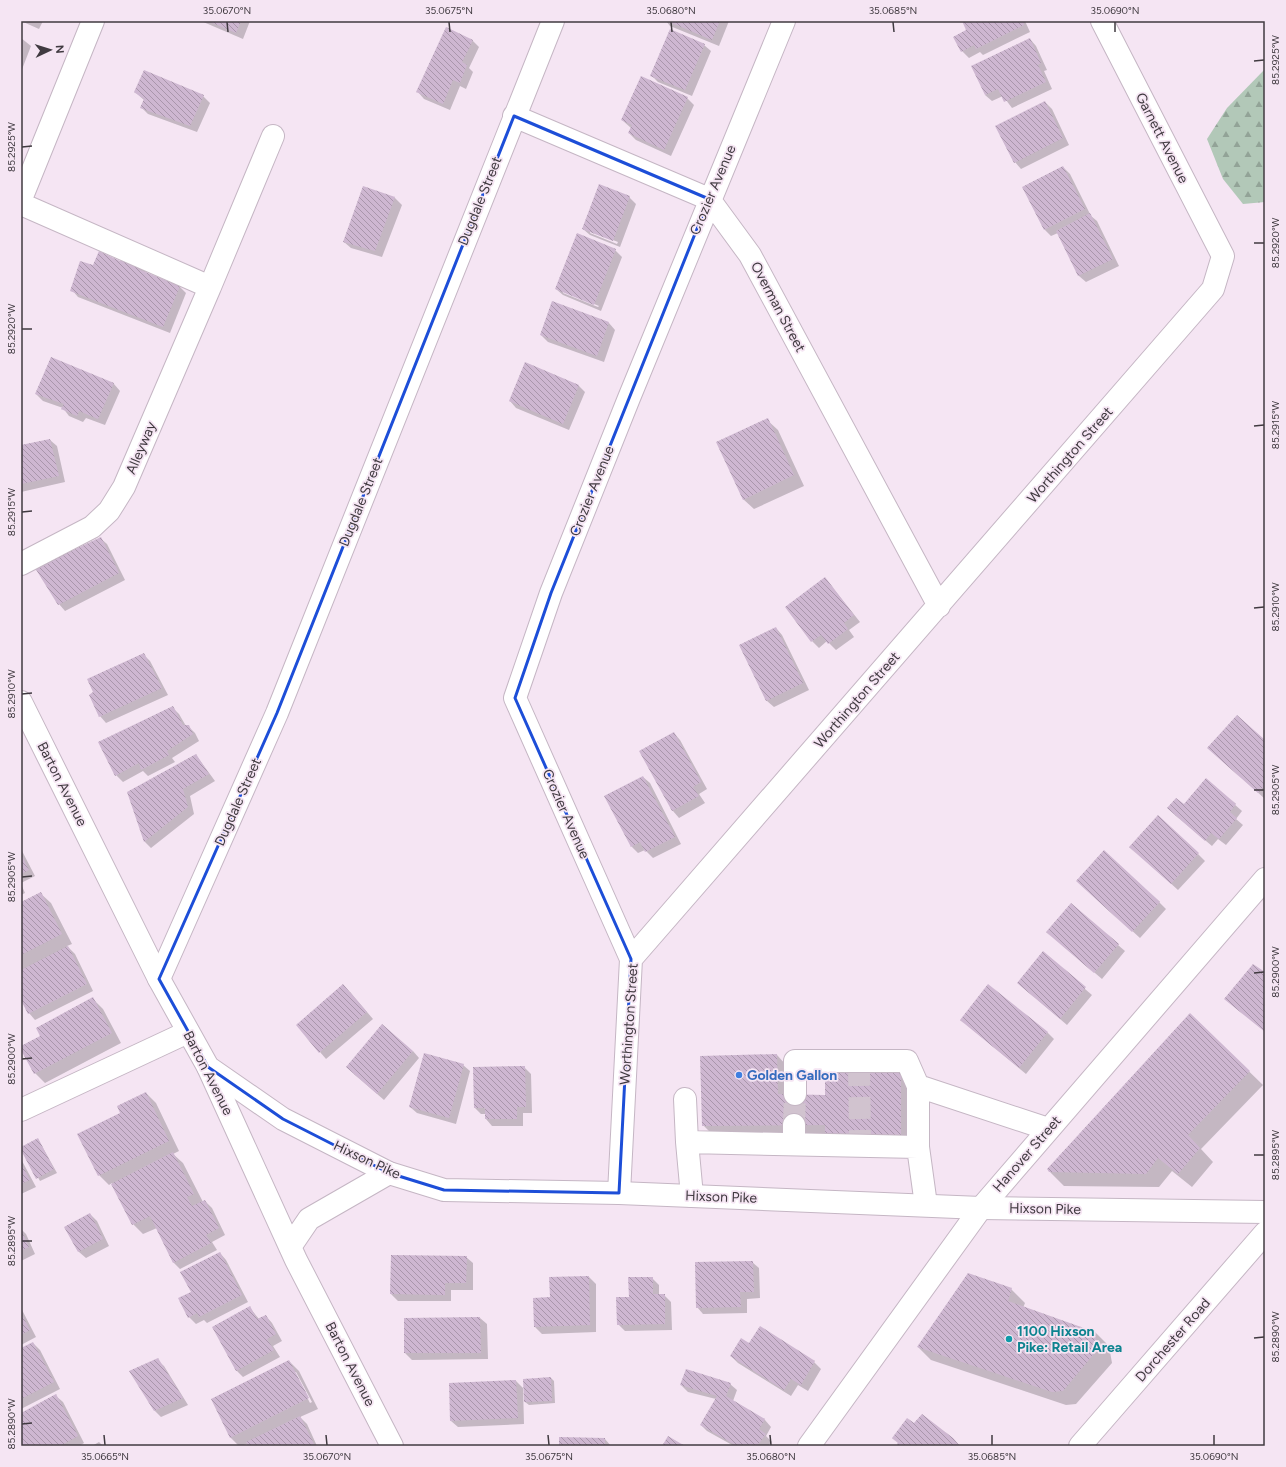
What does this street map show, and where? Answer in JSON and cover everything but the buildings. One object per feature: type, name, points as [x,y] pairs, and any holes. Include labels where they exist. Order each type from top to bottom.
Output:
[{"type":"street","points":[[21,199],[93,21]]},
{"type":"street","name":"Dugdale Street","points":[[159,979],[277,713],[553,21]]},
{"type":"street","name":"Crozier Avenue","points":[[632,959],[515,698],[554,586],[709,199],[784,21]]},
{"type":"street","name":"Garnett Avenue","points":[[1102,21],[1223,256]]},
{"type":"street","points":[[514,116],[709,199]]},
{"type":"street","name":"Alleyway","points":[[21,564],[92,527],[109,511],[124,488],[273,136]]},
{"type":"street","name":"Overman Street","points":[[709,199],[750,255],[939,606]]},
{"type":"street","points":[[21,204],[210,287]]},
{"type":"street","name":"Worthington Street","points":[[619,1193],[632,959],[1213,290],[1223,256]]},
{"type":"street","name":"Barton Avenue","points":[[21,702],[159,979],[208,1068],[290,1247],[392,1446]]},
{"type":"street","name":"Hanover Street","points":[[809,1446],[981,1208],[1265,879]]},
{"type":"street","points":[[21,1110],[188,1032]]},
{"type":"street","points":[[795,1094],[795,1062],[907,1061],[918,1086],[918,1147],[926,1206]]},
{"type":"street","name":"Hixson Pike","points":[[208,1068],[283,1119],[389,1173],[444,1190],[619,1193],[981,1208],[1265,1212]]},
{"type":"street","points":[[918,1086],[1048,1130]]},
{"type":"street","points":[[685,1099],[692,1196]]},
{"type":"street","points":[[687,1142],[794,1134],[918,1147]]},
{"type":"street","points":[[290,1247],[309,1219],[389,1173]]},
{"type":"street","name":"Dorchester Road","points":[[1080,1446],[1265,1234]]},
{"type":"highlighted area","points":[[514,116],[709,199],[551,593],[515,698],[631,959],[619,1193],[444,1190],[389,1173],[283,1119],[208,1067],[159,979],[277,713]]},
{"type":"green space","points":[[1265,69],[1265,202],[1243,204],[1223,179],[1207,139],[1227,108]]},
{"type":"tunnel","points":[[859,1064],[860,1136]]},
{"type":"tunnel","points":[[794,1125],[795,1094]]},
{"type":"place","name":"Golden Gallon","points":[[739,1075]]},
{"type":"place","name":"1100 Hixson Pike: Retail Area","points":[[1009,1339]]}]
